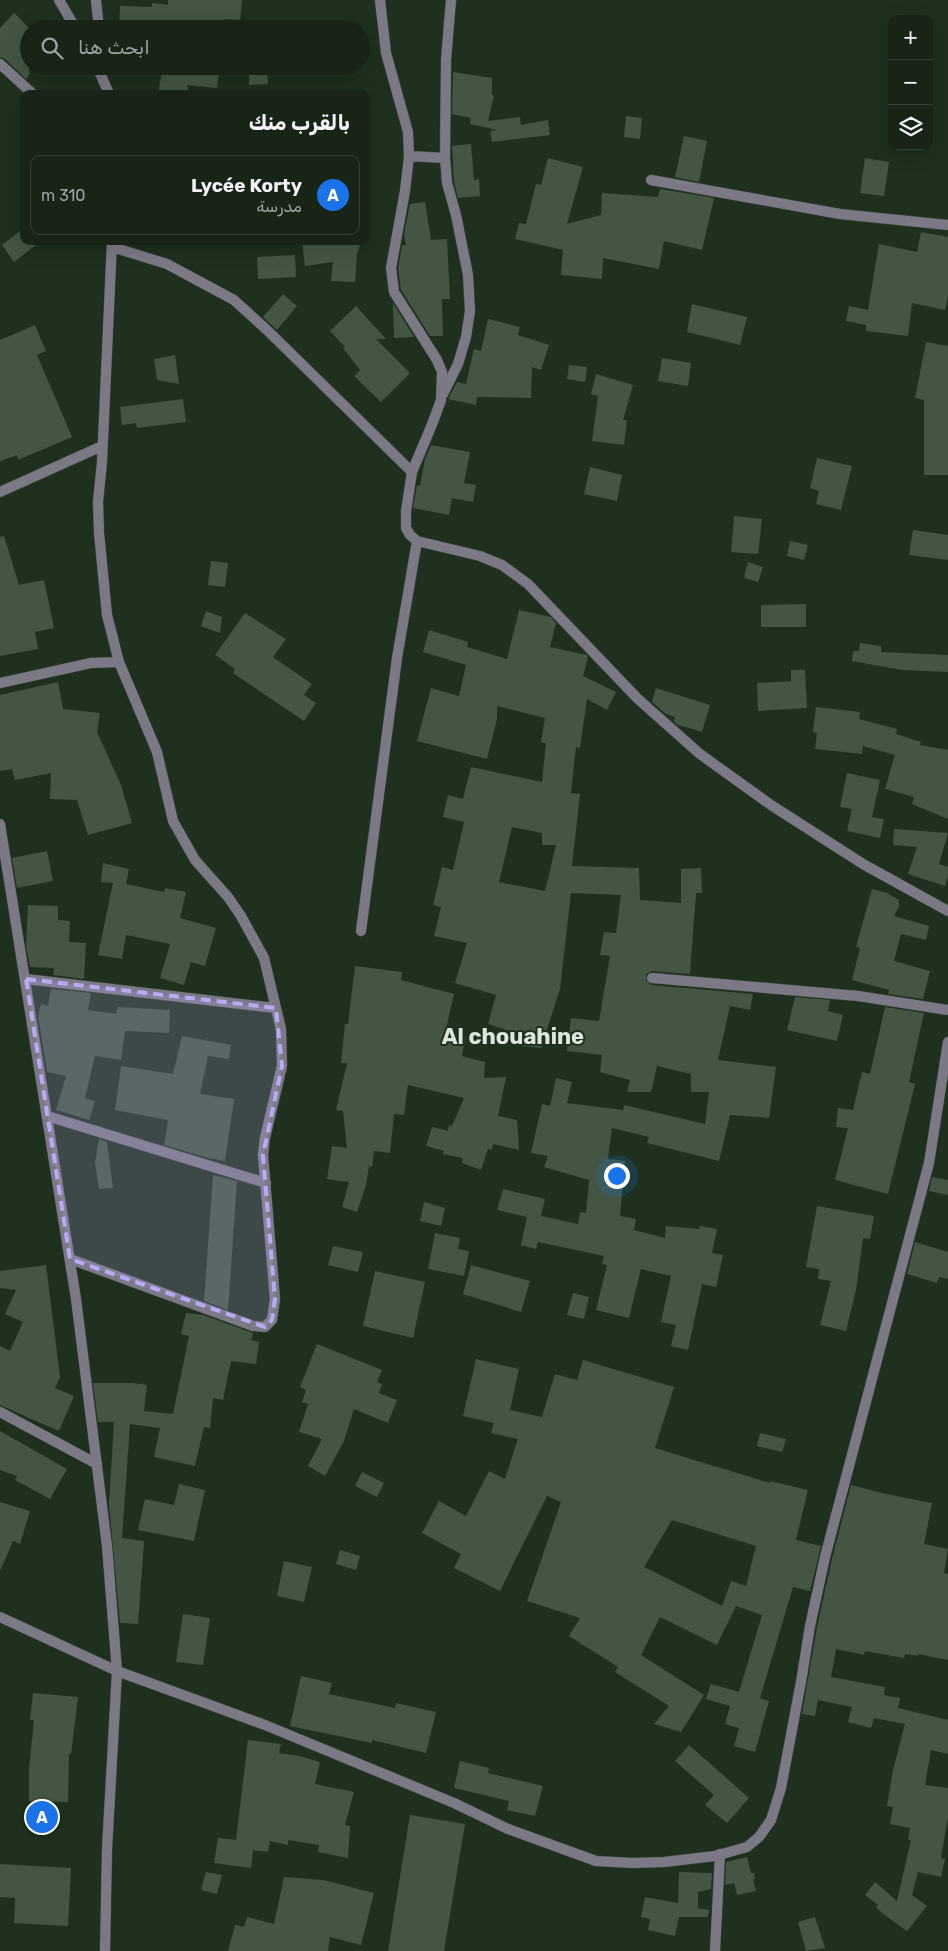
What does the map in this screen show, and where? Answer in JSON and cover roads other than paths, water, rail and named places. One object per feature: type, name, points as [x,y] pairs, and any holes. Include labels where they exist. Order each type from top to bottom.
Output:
[{"type":"street","points":[[59,0],[71,20]]},
{"type":"street","points":[[96,0],[98,20]]},
{"type":"street","points":[[380,0],[386,53],[408,132],[409,156],[405,191],[391,268],[392,280],[394,292],[437,360],[442,372],[441,400]]},
{"type":"street","points":[[450,0],[446,60],[445,158],[447,183],[456,215],[468,275],[470,311],[466,337],[458,364],[441,400],[412,472],[406,511],[406,528],[410,536],[417,541],[480,556],[502,565],[528,584],[638,699],[700,754],[771,805],[846,853],[948,912]]},
{"type":"street","points":[[0,64],[29,90]]},
{"type":"street","points":[[101,75],[108,90]]},
{"type":"street","points":[[106,75],[109,90]]},
{"type":"street","points":[[409,156],[445,158]]},
{"type":"street","points":[[652,180],[840,214],[948,224]]},
{"type":"street","points":[[70,1259],[253,1326],[265,1328],[272,1320],[275,1298],[263,1156],[264,1138],[282,1066],[281,1028],[264,958],[228,897],[195,860],[173,821],[157,752],[119,662],[106,615],[98,502],[112,245]]},
{"type":"street","points":[[115,245],[167,264],[234,300],[268,330],[412,472]]},
{"type":"street","points":[[0,492],[102,446]]},
{"type":"street","points":[[361,931],[397,658],[417,541]]},
{"type":"street","points":[[0,683],[91,663],[119,662]]},
{"type":"street","points":[[0,824],[70,1259],[107,1546],[116,1671],[107,1849],[105,1951]]},
{"type":"street","points":[[652,978],[858,996],[948,1010]]},
{"type":"street","points":[[26,979],[276,1008]]},
{"type":"street","points":[[0,1617],[116,1671],[265,1725],[454,1803],[508,1829],[596,1861],[664,1862],[720,1854],[746,1847],[759,1837],[771,1820],[781,1788],[810,1626],[825,1557],[929,1163],[948,1042]]},
{"type":"street","points":[[48,1116],[266,1183]]},
{"type":"street","points":[[0,1412],[97,1464]]},
{"type":"street","points":[[715,1951],[720,1854]]},
{"type":"place","name":"Lycée Korty","points":[[42,1817]]},
{"type":"district","name":"Al chouahine","points":[[513,1036]]}]
